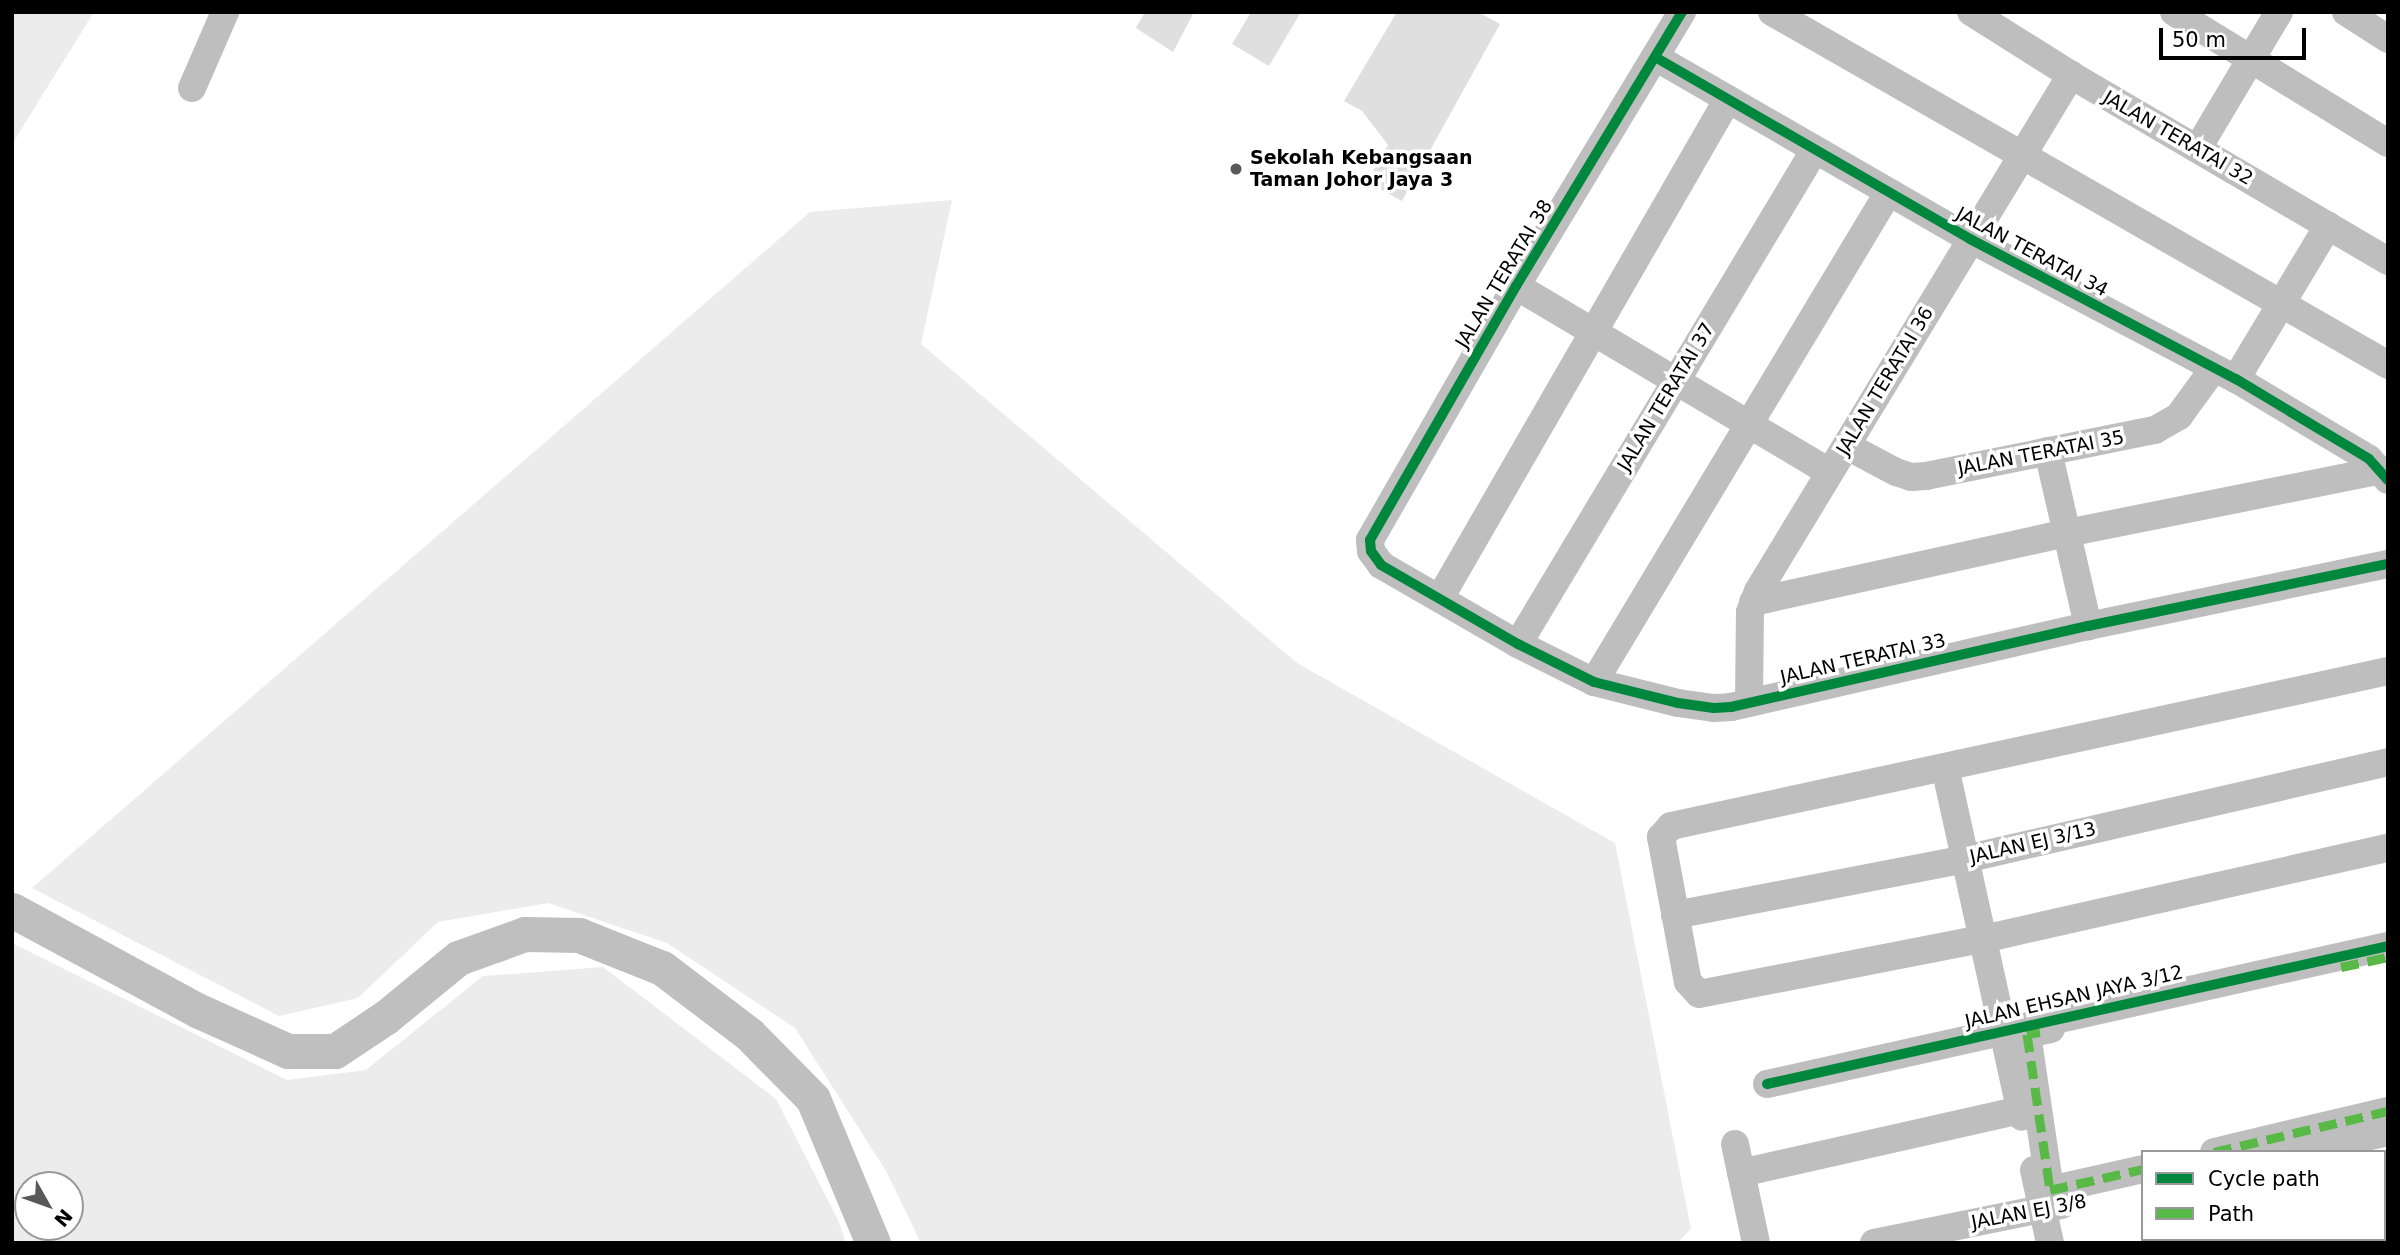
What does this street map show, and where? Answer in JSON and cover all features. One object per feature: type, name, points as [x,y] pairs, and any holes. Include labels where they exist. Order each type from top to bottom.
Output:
[{"type":"street","points":[[192,88],[225,12]]},
{"type":"street","name":"JALAN TERATAI 38","points":[[1374,558],[1370,540],[1516,286],[1682,12]]},
{"type":"street","points":[[1772,12],[2388,365]]},
{"type":"street","name":"JALAN TERATAI 32","points":[[1971,12],[2071,75],[2388,261]]},
{"type":"street","points":[[2174,12],[2388,143]]},
{"type":"street","points":[[2198,148],[2279,12]]},
{"type":"street","points":[[2346,12],[2388,39]]},
{"type":"street","name":"JALAN TERATAI 34","points":[[1655,57],[1970,239],[2225,374],[2385,475]]},
{"type":"street","name":"JALAN TERATAI 36","points":[[1749,703],[1753,602],[2071,75]]},
{"type":"street","points":[[1440,598],[1728,99]]},
{"type":"street","name":"JALAN TERATAI 37","points":[[1518,644],[1814,151]]},
{"type":"street","points":[[1594,682],[1888,193]]},
{"type":"street","name":"JALAN TERATAI 35","points":[[1847,446],[1911,477],[2155,430],[2168,424],[2225,374],[2281,304],[2328,226]]},
{"type":"street","points":[[1516,286],[1829,472]]},
{"type":"street","points":[[2048,451],[2088,626]]},
{"type":"street","points":[[1753,602],[2067,533],[2385,475]]},
{"type":"street","name":"JALAN TERATAI 33","points":[[1374,558],[1518,644],[1594,682],[1678,703],[1714,708],[1749,703],[2088,626],[2388,564]]},
{"type":"street","points":[[2388,671],[1671,826],[1663,832],[1661,843],[1690,988],[1699,995],[1983,939],[2388,848]]},
{"type":"street","name":"JALAN EJ 3/13","points":[[1675,915],[1965,859],[2388,762]]},
{"type":"street","points":[[1945,767],[2050,1243]]},
{"type":"street","name":"JALAN EHSAN JAYA 3/12","points":[[1767,1084],[2388,946]]},
{"type":"street","points":[[2141,1169],[2050,1190],[2027,1034],[2388,957]]},
{"type":"street","points":[[1741,1172],[2020,1110]]},
{"type":"street","points":[[2222,1150],[2388,1111]]},
{"type":"street","points":[[2308,1150],[2388,1132]]},
{"type":"street","points":[[1735,1144],[1756,1243]]},
{"type":"street","name":"JALAN EJ 3/8","points":[[1874,1243],[2141,1188]]},
{"type":"shaded area","points":[[12,12],[94,12],[12,144]]},
{"type":"shaded area","points":[[952,200],[921,344],[1297,663],[1615,843],[1691,1229],[1677,1243],[921,1243],[886,1171],[795,1028],[667,943],[548,903],[438,922],[358,998],[279,1016],[32,888],[810,212]]},
{"type":"shaded area","points":[[12,943],[287,1080],[366,1070],[483,976],[603,967],[776,1099],[838,1220],[846,1243],[12,1243]]},
{"type":"building","points":[[1145,12],[1194,12],[1173,52],[1136,28]]},
{"type":"building","points":[[1251,12],[1301,12],[1269,66],[1232,44]]},
{"type":"building","points":[[1397,12],[1478,12],[1500,24],[1402,201],[1367,182],[1388,145],[1362,111],[1344,101]]},
{"type":"waterway","points":[[12,910],[199,1011],[288,1051],[335,1051],[386,1017],[458,958],[525,934],[579,935],[662,968],[749,1034],[813,1099],[873,1243]]},
{"type":"marked path","points":[[2341,967],[2388,957]]},
{"type":"marked path","points":[[2040,1032],[2027,1034],[2050,1190],[2141,1169]]},
{"type":"marked path","points":[[2222,1150],[2388,1111]]},
{"type":"cycle path","points":[[1682,12],[1516,286],[1370,540],[1371,551],[1381,565],[1518,644],[1594,682],[1678,703],[1714,708],[1731,707],[2088,626],[2388,564]]},
{"type":"cycle path","points":[[1655,57],[1970,239],[2236,379],[2369,459],[2388,480]]},
{"type":"cycle path","points":[[1767,1084],[2388,946]]},
{"type":"place","name":"Sekolah Kebangsaan Taman Johor Jaya 3","points":[[1236,169]]}]
